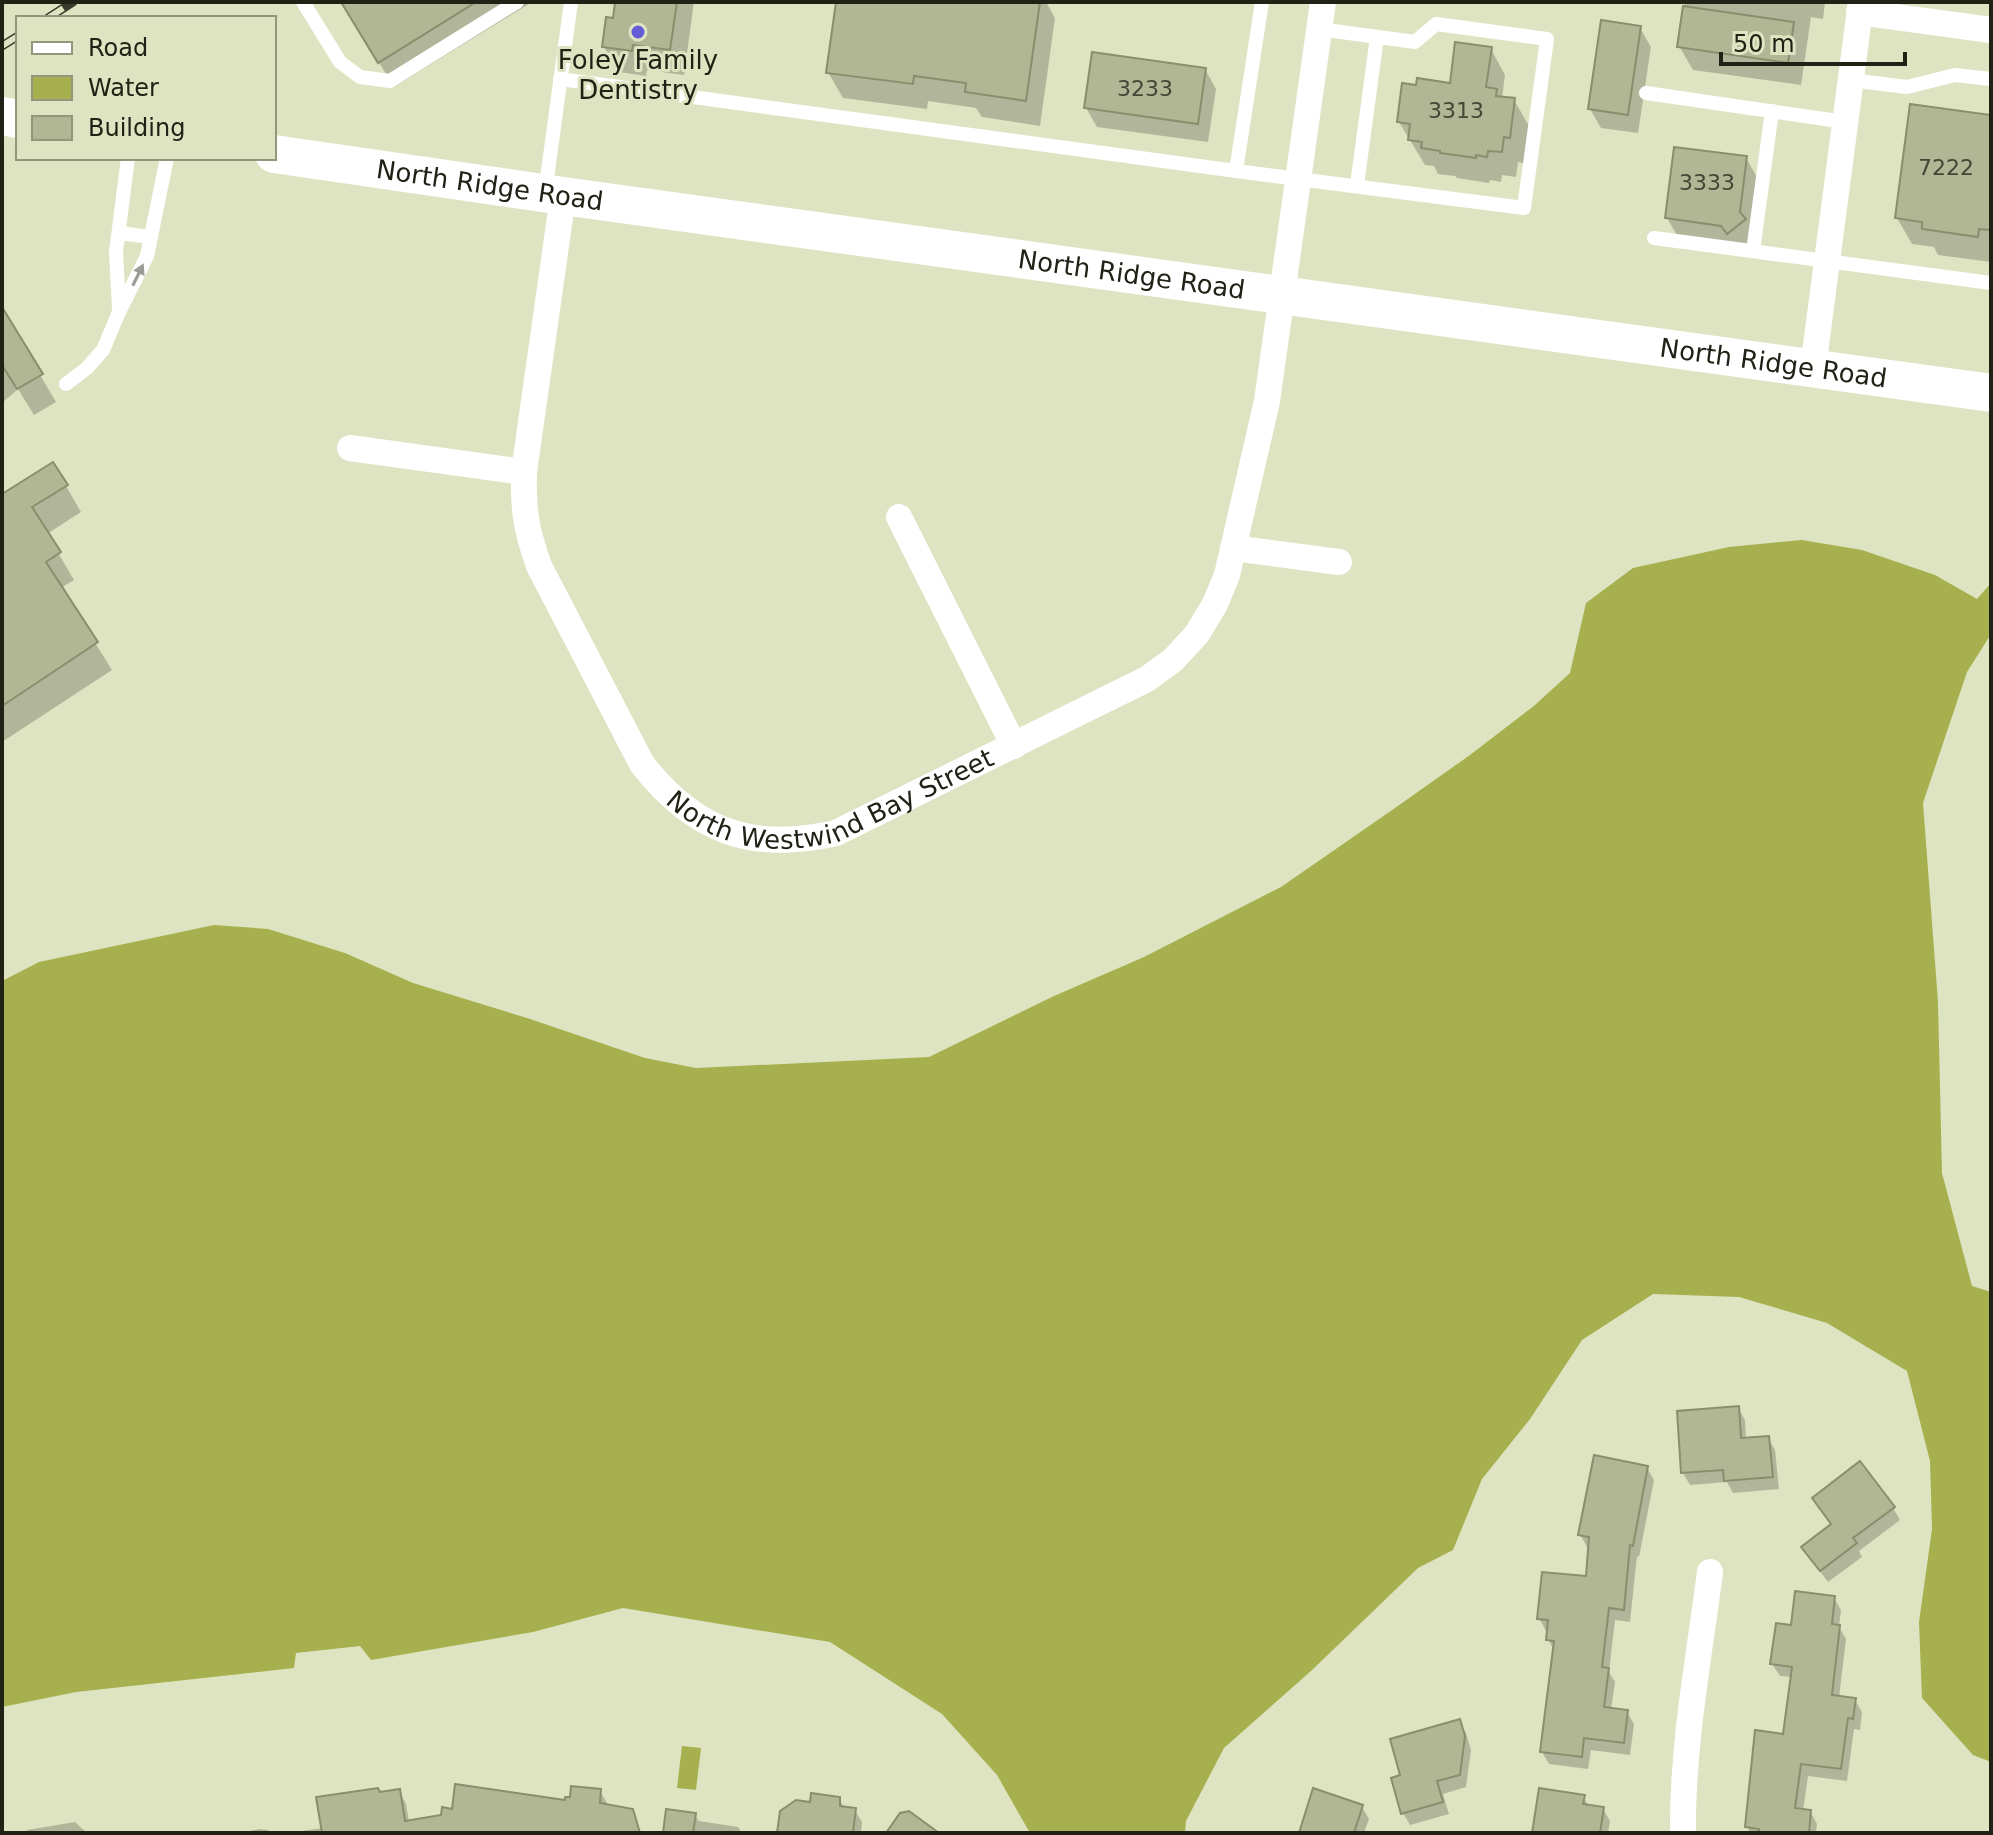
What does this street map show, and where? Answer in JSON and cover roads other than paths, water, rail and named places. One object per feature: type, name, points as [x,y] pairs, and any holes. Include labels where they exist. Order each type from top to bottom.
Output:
[{"type":"main road","name":"North Ridge Road","points":[[276,154],[1991,393]]},
{"type":"street","name":"North Westwind Bay Street","points":[[554,195],[524,472],[523,506],[539,566],[642,764],[660,787],[686,810],[714,826],[747,838],[808,840],[836,833],[1147,679],[1173,660],[1197,634],[1215,604],[1227,575],[1267,401],[1323,2]]},
{"type":"street","points":[[1813,368],[1860,7],[1991,30]]},
{"type":"street","points":[[350,448],[524,472]]},
{"type":"street","points":[[899,517],[1014,746]]},
{"type":"street","points":[[1233,548],[1339,562]]},
{"type":"street","points":[[1683,1833],[1690,1723],[1710,1572]]},
{"type":"lane","points":[[303,2],[340,62],[360,77],[390,81],[517,2]]},
{"type":"lane","points":[[554,195],[560,79],[571,2]]},
{"type":"lane","points":[[1236,171],[1262,2]]},
{"type":"lane","points":[[560,79],[1524,208],[1547,39],[1436,24],[1415,42],[1319,29]]},
{"type":"lane","points":[[1357,185],[1377,37]]},
{"type":"lane","points":[[1850,80],[1907,87],[1955,75],[1991,79]]},
{"type":"lane","points":[[1646,93],[1845,122]]},
{"type":"lane","points":[[1753,251],[1772,111]]},
{"type":"lane","points":[[119,312],[116,252],[128,160]]},
{"type":"lane","points":[[66,384],[87,368],[103,350],[147,256],[167,160]]},
{"type":"lane","points":[[119,233],[151,237]]},
{"type":"lane","points":[[1654,238],[1991,283]]},
{"type":"water","points":[[1802,540],[1862,550],[1935,575],[1977,599],[1991,583],[1991,634],[1967,672],[1923,803],[1938,1002],[1942,1173],[1972,1286],[1991,1292],[1991,1762],[1973,1755],[1922,1698],[1919,1622],[1932,1529],[1930,1461],[1907,1371],[1827,1323],[1739,1297],[1653,1294],[1582,1340],[1530,1419],[1482,1479],[1453,1550],[1418,1568],[1311,1671],[1224,1748],[1186,1821],[1185,1833],[1030,1833],[997,1775],[942,1714],[830,1642],[623,1608],[533,1632],[371,1660],[360,1646],[296,1653],[294,1668],[76,1692],[2,1707],[2,981],[39,962],[214,925],[268,929],[345,953],[413,983],[645,1058],[696,1068],[929,1057],[1054,996],[1144,957],[1281,887],[1395,808],[1535,705],[1570,673],[1586,603],[1633,568],[1729,547]]},
{"type":"water","points":[[682,1746],[701,1748],[696,1790],[677,1788]]},
{"type":"railway","points":[[51,16],[73,2]]},
{"type":"railway","points":[[2,46],[16,37]]},
{"type":"place","name":"Foley Family Dentistry","points":[[638,32]]}]
